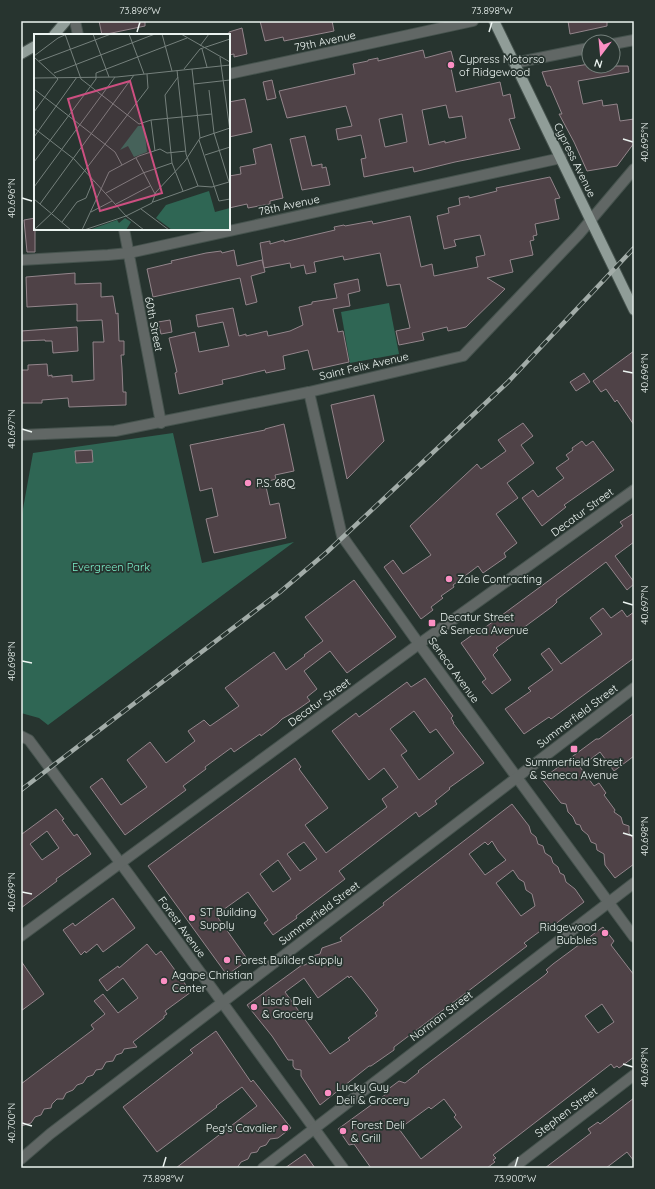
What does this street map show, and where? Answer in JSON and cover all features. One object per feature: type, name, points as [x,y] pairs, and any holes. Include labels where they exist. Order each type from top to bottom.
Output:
[{"type":"main road","points":[[55,34],[66,21]]},
{"type":"main road","name":"Cypress Avenue","points":[[494,21],[634,310]]},
{"type":"main road","points":[[21,54],[34,47]]},
{"type":"street","points":[[75,21],[78,34]]},
{"type":"street","name":"79th Avenue","points":[[230,74],[473,21]]},
{"type":"street","points":[[621,42],[634,40]]},
{"type":"street","points":[[514,63],[581,50]]},
{"type":"street","name":"78th Avenue","points":[[21,260],[129,253],[561,158]]},
{"type":"street","name":"Saint Felix Avenue","points":[[21,435],[115,431],[161,423],[309,392],[463,356],[590,220],[634,169]]},
{"type":"street","name":"60th Street","points":[[124,230],[161,423]]},
{"type":"street","name":"Seneca Avenue","points":[[309,392],[342,536],[419,644],[634,937]]},
{"type":"street","name":"Decatur Street","points":[[21,936],[419,644],[634,490]]},
{"type":"street","name":"Summerfield Street","points":[[21,1159],[50,1134],[634,688]]},
{"type":"street","name":"Forest Avenue","points":[[25,738],[120,862],[343,1168]]},
{"type":"street","name":"Norman Street","points":[[263,1168],[634,883]]},
{"type":"street","name":"Stephen Street","points":[[513,1168],[634,1075]]},
{"type":"green space","points":[[389,303],[399,354],[350,363],[341,312]]},
{"type":"green space","name":"Evergreen Park","points":[[173,433],[202,563],[294,542],[48,725],[39,718],[21,713],[21,520],[33,453]]},
{"type":"building","points":[[99,21],[145,21],[145,26],[102,34]]},
{"type":"building","points":[[260,21],[332,21],[334,31],[284,41],[283,37],[265,41]]},
{"type":"building","points":[[568,21],[607,21],[607,26],[570,34]]},
{"type":"building","points":[[242,28],[247,54],[234,57],[234,54],[230,55],[229,32]]},
{"type":"building","points":[[423,50],[425,58],[451,51],[455,66],[451,68],[456,92],[500,82],[503,96],[510,94],[515,118],[509,119],[520,149],[414,172],[413,167],[364,177],[361,159],[366,158],[361,135],[338,140],[336,129],[352,126],[346,106],[287,118],[279,91],[355,74],[353,64],[378,58],[378,61]],"holes":[[[446,105],[449,118],[462,116],[466,138],[429,145],[422,110]],[[402,114],[407,142],[385,147],[379,119]]]},
{"type":"building","points":[[581,65],[581,74],[618,74],[578,81],[583,104],[602,100],[603,106],[617,104],[620,121],[634,119],[634,143],[617,166],[587,171],[559,114],[562,114],[550,86],[547,86],[542,72]]},
{"type":"building","points":[[621,66],[628,66],[629,72],[621,73]]},
{"type":"building","points":[[272,80],[276,98],[267,100],[263,82]]},
{"type":"building","points":[[245,99],[252,132],[230,137],[230,102]]},
{"type":"building","points":[[305,136],[312,166],[322,164],[322,168],[326,167],[330,185],[302,190],[290,139]]},
{"type":"building","points":[[271,144],[283,198],[270,201],[270,204],[248,208],[247,204],[230,208],[230,176],[241,174],[240,167],[256,164],[253,149]]},
{"type":"building","points":[[550,177],[560,198],[555,199],[559,219],[535,224],[537,235],[533,236],[534,240],[530,241],[533,255],[510,260],[513,272],[487,278],[505,289],[466,327],[448,331],[447,327],[422,333],[424,340],[399,345],[396,331],[410,328],[400,284],[387,286],[380,253],[344,260],[343,256],[314,262],[316,272],[306,274],[304,265],[291,268],[290,263],[264,268],[260,243],[270,241],[270,244],[284,240],[284,242],[335,230],[334,227],[372,221],[373,224],[410,216],[421,267],[432,264],[434,276],[478,267],[476,257],[485,255],[480,235],[454,240],[456,246],[444,249],[437,216],[449,213],[448,208],[460,205],[459,198],[469,196],[469,198],[497,191],[496,188]]},
{"type":"building","points":[[34,218],[35,252],[27,252],[24,220]]},
{"type":"building","points":[[234,250],[237,266],[262,260],[265,272],[251,276],[257,302],[246,305],[240,278],[153,297],[147,269],[172,263],[171,261],[206,253],[221,251],[222,253]]},
{"type":"building","points":[[75,273],[75,284],[101,283],[101,297],[113,296],[116,314],[118,313],[119,341],[124,341],[124,355],[121,355],[123,392],[126,392],[126,405],[69,407],[68,398],[42,400],[42,403],[21,403],[21,370],[28,370],[28,365],[47,364],[48,376],[72,375],[72,382],[94,380],[93,342],[104,342],[102,320],[77,321],[77,304],[27,307],[26,277]]},
{"type":"building","points":[[358,279],[360,291],[348,294],[350,306],[333,309],[338,332],[343,331],[349,362],[313,370],[308,350],[283,356],[285,369],[266,373],[265,370],[222,380],[223,384],[179,394],[175,373],[177,372],[169,338],[195,332],[199,352],[229,346],[223,322],[198,327],[196,315],[233,308],[239,336],[246,334],[246,336],[267,331],[268,336],[290,331],[303,325],[299,307],[312,304],[312,302],[337,298],[334,284]]},
{"type":"building","points":[[170,320],[172,332],[161,334],[158,322]]},
{"type":"building","points":[[77,327],[78,351],[53,353],[52,341],[21,341],[21,331]]},
{"type":"building","points":[[634,351],[634,425],[617,400],[615,402],[606,389],[601,392],[593,381]]},
{"type":"building","points":[[584,373],[590,382],[576,391],[570,382]]},
{"type":"building","points":[[374,395],[384,441],[347,479],[331,405]]},
{"type":"building","points":[[523,423],[533,436],[521,445],[534,463],[507,483],[518,498],[496,514],[517,543],[504,553],[506,557],[483,573],[478,566],[453,585],[454,587],[441,596],[443,598],[431,607],[433,610],[421,619],[384,567],[393,560],[403,574],[431,555],[410,526],[477,464],[481,469],[506,451],[498,440]]},
{"type":"building","points":[[284,424],[294,471],[275,475],[276,479],[265,482],[270,505],[279,503],[286,538],[214,553],[206,519],[218,516],[212,488],[200,491],[190,445],[265,430]]},
{"type":"building","points":[[582,441],[586,446],[593,441],[614,470],[564,505],[566,507],[542,526],[522,498],[533,490],[538,497],[564,478],[556,468],[569,459],[566,455],[573,450],[572,448]]},
{"type":"building","points":[[92,450],[93,462],[76,463],[75,451]]},
{"type":"building","points":[[634,513],[634,542],[615,556],[634,584],[627,590],[606,562],[556,600],[557,602],[553,606],[496,648],[498,650],[493,655],[511,680],[492,694],[482,682],[486,679],[461,643],[482,628],[483,629],[623,526],[620,522]]},
{"type":"building","points":[[354,580],[396,637],[347,673],[330,651],[304,671],[317,689],[307,697],[310,701],[282,719],[261,736],[260,734],[234,752],[231,748],[205,767],[206,769],[183,786],[186,790],[125,835],[90,787],[102,778],[121,805],[147,787],[127,760],[150,742],[166,763],[195,741],[188,731],[204,720],[210,726],[239,706],[225,688],[274,652],[286,670],[305,656],[304,655],[323,641],[305,617]]},
{"type":"building","points":[[603,608],[611,618],[622,610],[627,617],[634,612],[634,658],[551,719],[549,717],[524,734],[505,709],[531,691],[528,688],[553,670],[541,654],[549,648],[561,664],[602,634],[590,618]]},
{"type":"building","points":[[425,678],[453,716],[451,718],[453,723],[484,763],[449,788],[450,789],[435,801],[437,804],[419,817],[416,812],[339,871],[345,879],[296,916],[297,918],[273,935],[264,923],[268,920],[248,892],[216,915],[248,960],[227,975],[148,866],[295,758],[301,767],[299,769],[328,808],[305,825],[326,853],[387,807],[382,799],[398,787],[384,768],[369,780],[332,731],[356,713],[359,717],[407,682],[411,687]],"holes":[[[414,711],[430,733],[436,729],[454,753],[419,780],[401,755],[407,751],[390,729]],[[304,842],[317,859],[300,871],[287,854]],[[278,860],[291,879],[273,892],[260,874]]]},
{"type":"building","points":[[634,713],[634,756],[614,771],[600,752],[580,767],[594,786],[599,783],[606,793],[604,795],[615,810],[614,812],[621,817],[623,824],[629,826],[629,833],[634,839],[634,864],[615,878],[605,865],[604,854],[597,850],[596,844],[591,842],[588,835],[582,830],[580,825],[576,824],[573,817],[568,812],[566,804],[561,803],[542,779]]},
{"type":"building","points":[[512,804],[529,826],[531,833],[536,837],[538,844],[543,846],[545,853],[551,857],[560,873],[564,875],[566,882],[575,889],[584,902],[545,932],[543,929],[524,943],[527,946],[394,1047],[394,1050],[369,1066],[320,1105],[301,1076],[301,1070],[295,1069],[293,1066],[293,1060],[288,1060],[272,1036],[247,1005],[302,965],[305,965],[311,961],[312,956],[320,954],[322,948],[342,941],[340,938],[384,905],[383,903]],"holes":[[[492,841],[506,860],[485,875],[469,854],[485,842],[488,845]],[[513,870],[519,879],[524,882],[526,890],[532,894],[535,906],[521,916],[496,883]],[[348,976],[349,978],[351,976],[378,1010],[375,1013],[377,1016],[348,1038],[350,1040],[330,1054],[285,992],[304,978],[318,998]]]},
{"type":"building","points":[[56,809],[74,836],[77,834],[91,854],[56,879],[57,881],[21,908],[21,832],[22,834]],"holes":[[[47,831],[59,848],[42,860],[30,844]]]},
{"type":"building","points":[[113,898],[135,928],[103,952],[97,944],[81,955],[63,930],[73,923],[75,926]]},
{"type":"building","points":[[603,927],[614,941],[611,945],[634,975],[634,1057],[619,1068],[617,1066],[614,1068],[611,1064],[493,1155],[496,1158],[493,1160],[495,1162],[487,1168],[371,1168],[354,1144],[349,1145],[338,1129],[389,1092],[387,1090],[399,1081],[405,1083],[419,1072],[418,1071],[545,975],[548,972],[546,970]],"holes":[[[602,1004],[614,1022],[598,1033],[585,1016]],[[444,1099],[456,1115],[454,1117],[462,1127],[421,1159],[399,1129],[429,1107],[431,1109]]]},
{"type":"building","points":[[147,944],[156,955],[161,951],[191,992],[165,1011],[167,1014],[164,1018],[133,1042],[137,1047],[124,1049],[122,1053],[116,1055],[113,1061],[106,1062],[102,1069],[96,1070],[93,1075],[87,1077],[83,1083],[77,1085],[73,1090],[66,1093],[63,1099],[57,1099],[52,1104],[51,1108],[44,1109],[41,1115],[35,1117],[31,1123],[21,1126],[21,1084],[94,1029],[91,1025],[105,1014],[94,1001],[103,994],[118,1013],[138,998],[123,978],[107,991],[99,980],[118,966],[119,968]]},
{"type":"building","points":[[21,961],[44,994],[21,1011]]},
{"type":"building","points":[[216,1031],[251,1082],[253,1080],[291,1128],[278,1138],[270,1139],[266,1145],[260,1147],[257,1152],[251,1153],[248,1159],[241,1162],[237,1168],[176,1168],[257,1106],[242,1087],[157,1152],[123,1107],[193,1053],[190,1050]]},
{"type":"building","points":[[634,1098],[634,1161],[627,1152],[606,1168],[545,1168],[591,1133],[588,1129],[598,1122],[600,1124]]},
{"type":"building","points":[[305,1154],[315,1168],[285,1168]]},
{"type":"railway","points":[[21,790],[280,592],[327,552],[508,382],[634,248]]},
{"type":"place","name":"Cypress Motorso of Ridgewood","points":[[451,65]]},
{"type":"place","name":"P.S. 68Q","points":[[248,483]]},
{"type":"place","name":"Zale Contracting","points":[[449,579]]},
{"type":"place","name":"Decatur Street & Seneca Avenue","points":[[432,623]]},
{"type":"place","name":"Summerfield Street & Seneca Avenue","points":[[574,749]]},
{"type":"place","name":"ST Building Supply","points":[[192,918]]},
{"type":"place","name":"Ridgewood Bubbles","points":[[605,933]]},
{"type":"place","name":"Forest Builder Supply","points":[[227,960]]},
{"type":"place","name":"Agape Christian Center","points":[[164,981]]},
{"type":"place","name":"Lisa's Deli & Grocery","points":[[254,1007]]},
{"type":"place","name":"Lucky Guy Deli & Grocery","points":[[328,1093]]},
{"type":"place","name":"Peg's Cavalier","points":[[285,1128]]},
{"type":"place","name":"Forest Deli & Grill","points":[[343,1131]]}]
